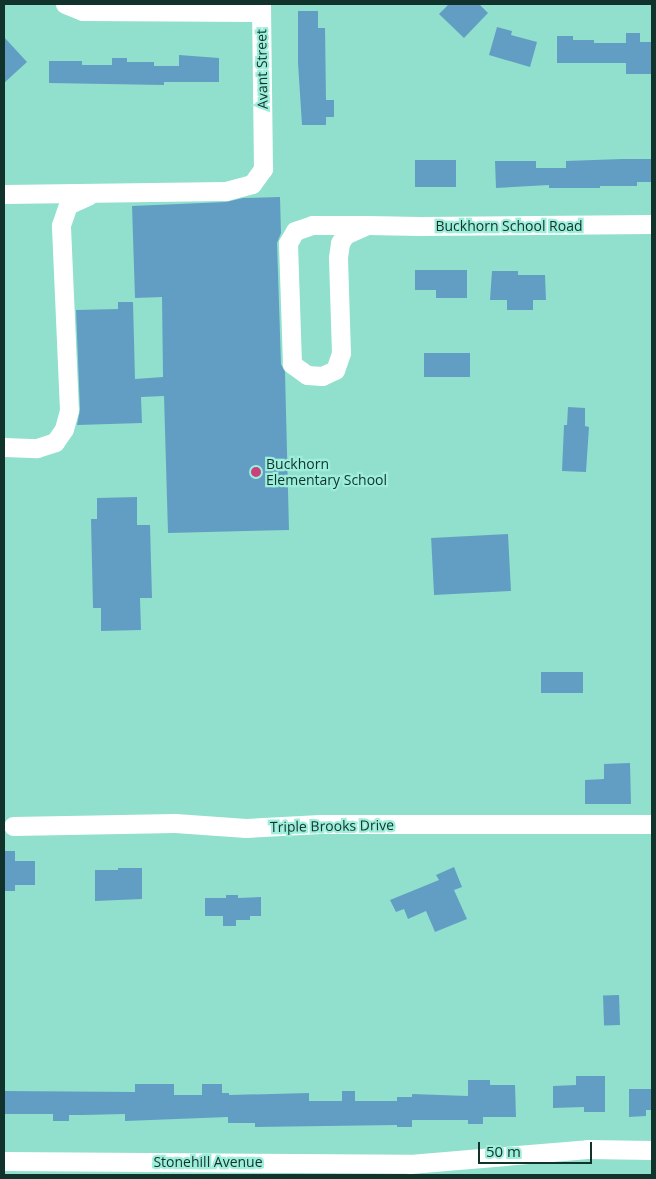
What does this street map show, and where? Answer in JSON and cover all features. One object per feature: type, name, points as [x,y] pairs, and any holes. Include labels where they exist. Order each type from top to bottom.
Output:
[{"type":"street","points":[[65,4],[82,11],[261,8]]},
{"type":"street","name":"Avant Street","points":[[4,194],[226,191],[252,184],[263,169],[261,8]]},
{"type":"street","points":[[4,447],[37,448],[55,442],[64,429],[69,410],[61,225],[68,205],[97,192]]},
{"type":"street","name":"Buckhorn School Road","points":[[367,225],[345,235],[340,243],[338,258],[342,353],[335,370],[322,376],[307,375],[292,364],[288,243],[295,231],[312,225],[652,224]]},
{"type":"street","name":"Triple Brooks Drive","points":[[13,826],[175,823],[246,828],[320,824],[652,824]]},
{"type":"street","name":"Stonehill Avenue","points":[[4,1161],[410,1164],[587,1149],[652,1150]]},
{"type":"building","points":[[449,4],[479,4],[488,13],[464,38],[439,14]]},
{"type":"building","points":[[298,11],[318,11],[318,28],[325,28],[326,100],[334,100],[334,117],[326,117],[326,125],[302,125],[298,63]]},
{"type":"building","points":[[497,27],[512,31],[511,35],[537,42],[530,67],[489,55]]},
{"type":"building","points":[[626,33],[640,33],[640,42],[652,42],[652,74],[626,74],[626,63],[557,63],[557,36],[573,36],[573,40],[594,40],[594,43],[626,43]]},
{"type":"building","points":[[4,37],[27,62],[4,83]]},
{"type":"building","points":[[179,55],[219,58],[219,82],[164,82],[164,85],[49,83],[49,61],[82,61],[82,65],[112,65],[112,58],[127,58],[127,62],[154,62],[154,66],[179,66]]},
{"type":"building","points":[[652,159],[652,182],[637,182],[637,186],[600,186],[600,188],[549,188],[549,185],[496,188],[495,161],[536,161],[536,168],[566,168],[566,161]]},
{"type":"building","points":[[415,160],[456,160],[456,187],[415,187]]},
{"type":"building","points":[[280,197],[281,233],[277,243],[281,364],[285,372],[289,530],[168,533],[164,396],[141,397],[142,423],[77,425],[80,410],[76,310],[118,309],[118,302],[133,302],[135,379],[163,377],[162,297],[135,298],[132,206],[226,202],[243,198]]},
{"type":"building","points":[[415,270],[467,270],[467,298],[436,298],[436,290],[415,290]]},
{"type":"building","points":[[492,271],[518,271],[518,275],[545,275],[546,300],[533,300],[533,310],[507,310],[507,300],[490,300]]},
{"type":"building","points":[[424,353],[470,353],[470,377],[424,377]]},
{"type":"building","points":[[568,407],[585,408],[585,426],[589,427],[586,472],[562,471],[564,425],[567,425]]},
{"type":"building","points":[[137,497],[137,525],[150,525],[152,598],[140,598],[141,630],[101,631],[101,608],[93,608],[91,519],[97,519],[97,498]]},
{"type":"building","points":[[508,534],[511,591],[434,595],[431,538]]},
{"type":"building","points":[[541,672],[583,672],[583,693],[541,693]]},
{"type":"building","points":[[630,763],[631,804],[585,804],[585,780],[604,779],[604,764]]},
{"type":"building","points":[[4,851],[15,851],[15,861],[35,861],[35,885],[15,885],[15,891],[4,891]]},
{"type":"building","points":[[454,867],[462,887],[454,890],[467,919],[435,932],[426,911],[408,919],[404,909],[396,912],[390,900],[439,880],[436,875]]},
{"type":"building","points":[[118,868],[142,868],[142,899],[95,901],[95,870],[118,870]]},
{"type":"building","points":[[226,895],[238,895],[238,898],[261,897],[261,916],[250,916],[250,920],[236,920],[236,926],[223,926],[223,916],[205,916],[205,898],[226,898]]},
{"type":"building","points":[[619,995],[620,1025],[604,1026],[603,996]]},
{"type":"building","points":[[576,1076],[605,1076],[605,1112],[584,1112],[584,1107],[553,1108],[553,1086],[576,1085]]},
{"type":"building","points":[[468,1080],[490,1080],[490,1085],[515,1085],[516,1117],[483,1117],[483,1124],[468,1124],[468,1120],[412,1120],[412,1127],[397,1127],[397,1125],[255,1127],[255,1123],[228,1123],[228,1117],[125,1121],[125,1114],[69,1115],[69,1121],[53,1121],[53,1114],[4,1114],[4,1091],[135,1092],[135,1084],[174,1084],[174,1095],[202,1095],[202,1084],[222,1084],[222,1093],[229,1093],[229,1095],[309,1093],[309,1101],[342,1101],[342,1091],[355,1091],[355,1101],[397,1101],[397,1097],[412,1097],[412,1094],[468,1096]]},
{"type":"building","points":[[629,1089],[652,1089],[652,1110],[646,1110],[646,1116],[629,1117]]},
{"type":"place","name":"Buckhorn Elementary School","points":[[256,472]]}]
